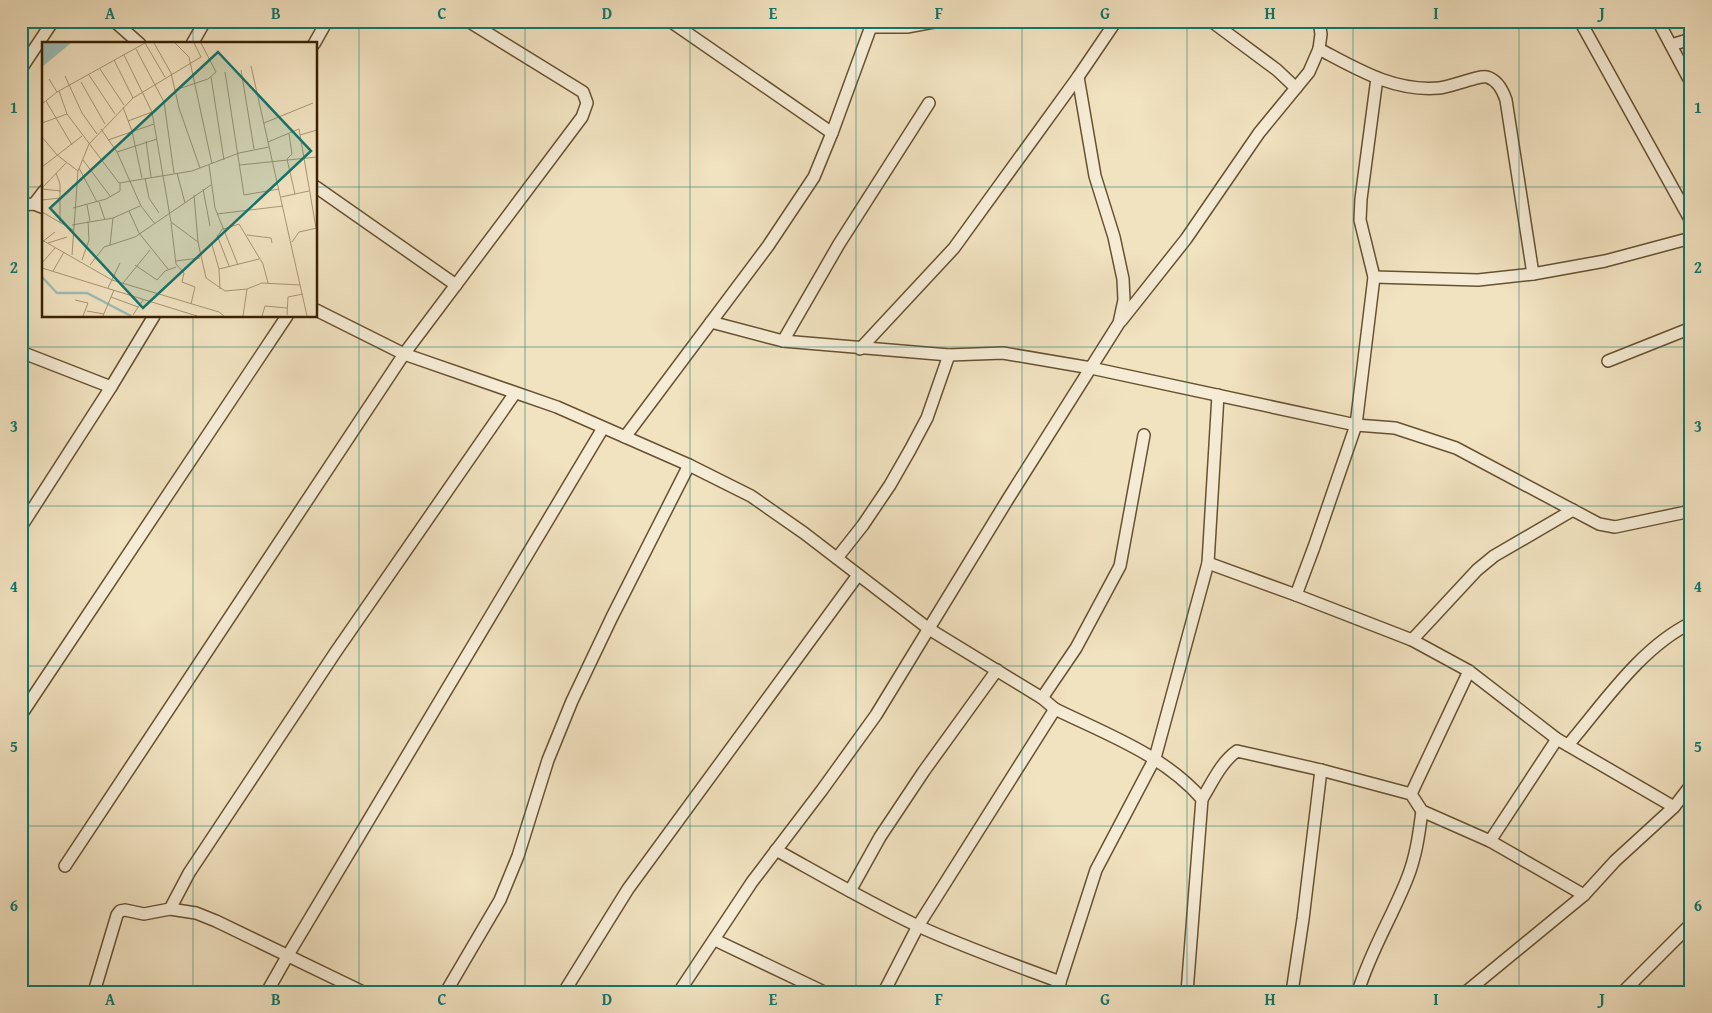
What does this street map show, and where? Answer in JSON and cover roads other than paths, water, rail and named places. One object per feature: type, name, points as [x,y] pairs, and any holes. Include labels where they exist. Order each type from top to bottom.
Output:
[{"type":"street","points":[[21,68],[53,21]]},
{"type":"street","points":[[114,21],[138,42]]},
{"type":"street","points":[[193,42],[205,21]]},
{"type":"street","points":[[315,42],[327,21]]},
{"type":"street","points":[[65,866],[404,354],[582,117],[588,103],[583,92],[468,21]]},
{"type":"street","points":[[670,21],[832,133]]},
{"type":"street","points":[[626,437],[768,246],[814,177],[872,24],[907,26],[938,21]]},
{"type":"street","points":[[860,349],[954,248],[1116,21]]},
{"type":"street","points":[[1211,21],[1277,70],[1296,88]]},
{"type":"street","points":[[679,992],[752,882],[876,715],[1008,499],[1119,323],[1186,239],[1259,133],[1309,72],[1319,49],[1321,34],[1319,21]]},
{"type":"street","points":[[1580,21],[1691,221]]},
{"type":"street","points":[[1658,21],[1691,83]]},
{"type":"street","points":[[1671,44],[1691,39]]},
{"type":"street","points":[[1319,49],[1376,78],[1402,87],[1440,88],[1485,76],[1493,80],[1502,89],[1506,100],[1533,274]]},
{"type":"street","points":[[1078,76],[1095,176],[1114,237],[1123,279],[1124,300],[1119,323]]},
{"type":"street","points":[[1296,595],[1356,425],[1374,277],[1360,220],[1376,78]]},
{"type":"street","points":[[783,341],[839,244],[929,102]]},
{"type":"street","points":[[318,188],[456,285]]},
{"type":"street","points":[[21,205],[39,206]]},
{"type":"street","points":[[1374,277],[1478,280],[1533,274],[1604,261],[1691,238]]},
{"type":"street","points":[[318,311],[404,354],[557,407],[689,465],[750,496],[837,558],[929,629],[1042,698],[1055,708],[1155,758],[1190,785],[1202,799]]},
{"type":"street","points":[[21,527],[153,318]]},
{"type":"street","points":[[21,715],[286,318]]},
{"type":"street","points":[[711,322],[783,341],[860,349],[949,355],[1003,353],[1091,368],[1356,425],[1395,428],[1456,448],[1599,524],[1615,527],[1691,511]]},
{"type":"street","points":[[1608,361],[1691,328]]},
{"type":"street","points":[[21,352],[111,387]]},
{"type":"street","points":[[837,558],[863,525],[890,485],[914,442],[927,418],[949,355]]},
{"type":"street","points":[[170,909],[189,873],[324,669],[515,392]]},
{"type":"street","points":[[776,850],[918,926],[994,957],[1059,987],[1096,870],[1155,758],[1208,563],[1218,395]]},
{"type":"street","points":[[268,992],[288,955],[603,428]]},
{"type":"street","points":[[1042,698],[1076,648],[1120,566],[1144,435]]},
{"type":"street","points":[[446,992],[500,900],[518,856],[548,760],[572,701],[689,465]]},
{"type":"street","points":[[1412,640],[1477,570],[1494,556],[1573,510]]},
{"type":"street","points":[[1208,563],[1412,640],[1469,671],[1557,739],[1674,807]]},
{"type":"street","points":[[564,992],[628,889],[858,575]]},
{"type":"street","points":[[1568,745],[1638,662],[1657,644],[1691,623]]},
{"type":"street","points":[[850,891],[880,837],[924,771],[997,670]]},
{"type":"street","points":[[1411,794],[1469,671]]},
{"type":"street","points":[[884,992],[918,926],[1055,708]]},
{"type":"street","points":[[1490,841],[1557,739]]},
{"type":"street","points":[[1187,992],[1202,799],[1224,764],[1237,751],[1321,770],[1411,794],[1422,811],[1490,841],[1584,895]]},
{"type":"street","points":[[1292,992],[1321,770]]},
{"type":"street","points":[[1466,992],[1584,895],[1616,861],[1674,807],[1691,786]]},
{"type":"street","points":[[1358,992],[1371,957],[1407,879],[1416,851],[1422,811]]},
{"type":"street","points":[[94,992],[117,915],[120,911],[125,910],[144,914],[170,909],[196,913],[209,918],[363,992]]},
{"type":"street","points":[[1623,992],[1691,924]]},
{"type":"street","points":[[715,940],[824,992]]}]
